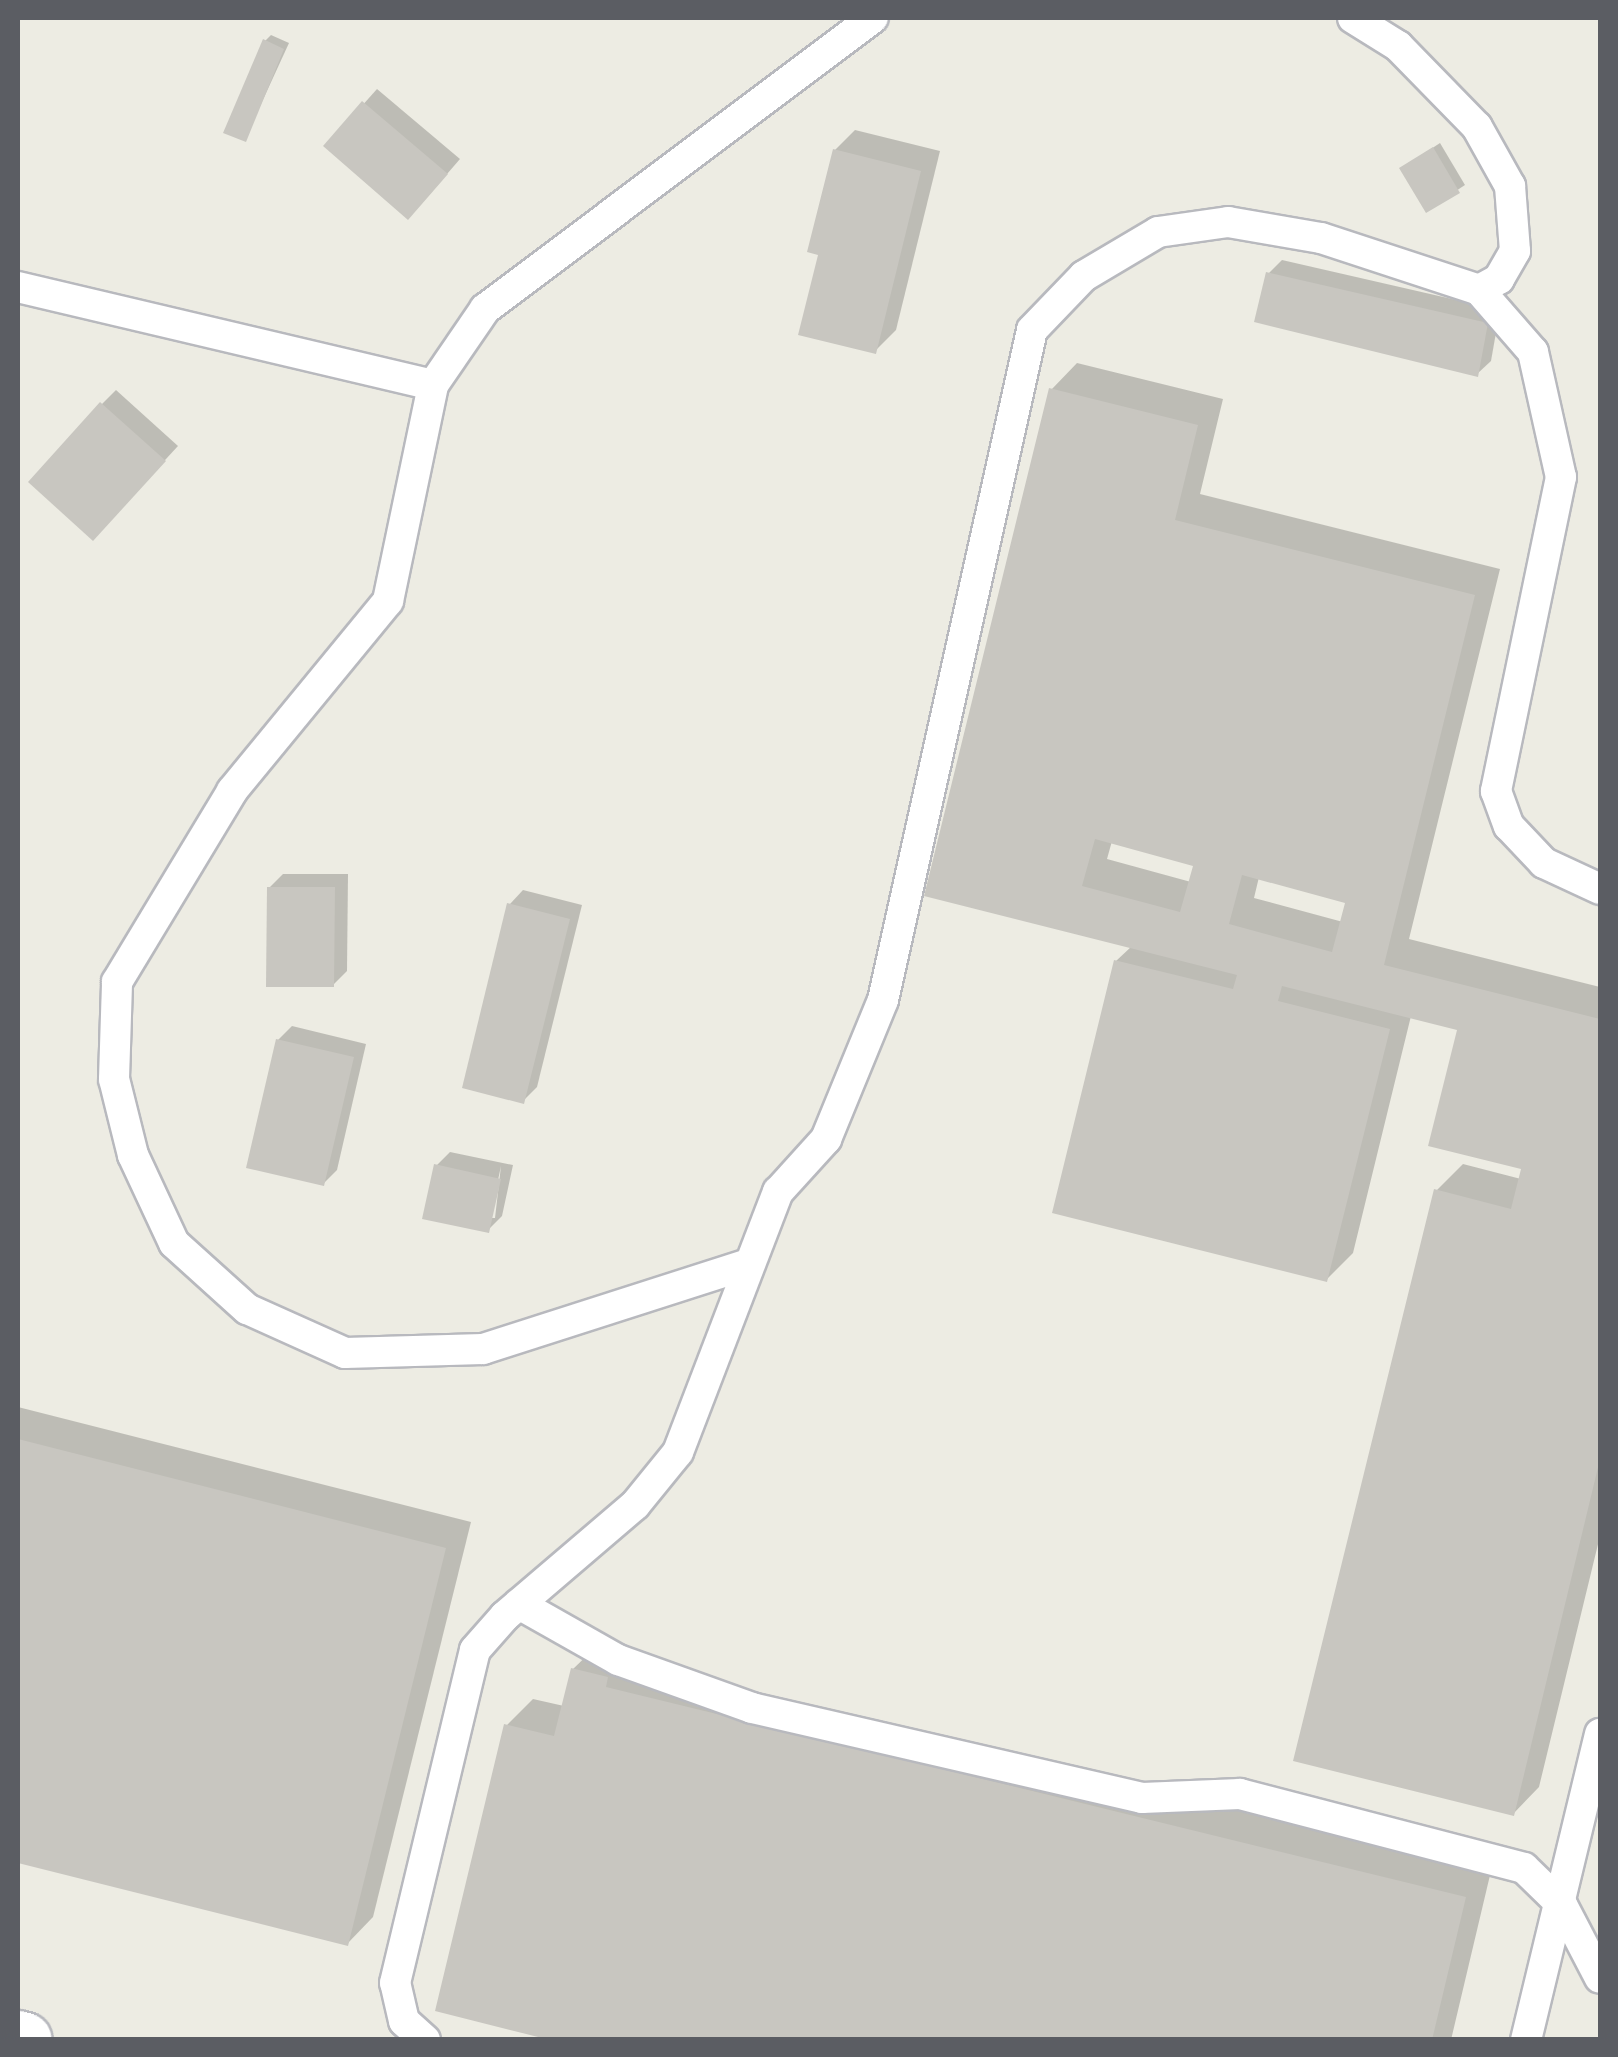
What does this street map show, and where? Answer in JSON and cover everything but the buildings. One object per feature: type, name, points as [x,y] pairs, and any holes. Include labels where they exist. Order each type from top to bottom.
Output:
[{"type":"lane","points":[[748,1264],[483,1349],[345,1352],[247,1309],[174,1243],[133,1155],[114,1079],[117,982],[232,791],[388,601],[433,385],[485,308],[873,18]]},
{"type":"lane","points":[[1353,18],[1398,46],[1477,128],[1510,186],[1515,251],[1499,279],[1479,290]]},
{"type":"lane","points":[[424,2040],[404,2021],[395,1982],[475,1650],[519,1604],[635,1505],[678,1452],[778,1192],[826,1139],[883,1000],[1032,330],[1084,276],[1158,232],[1228,222],[1321,238],[1479,290],[1533,352],[1561,478],[1496,792],[1509,826],[1544,864],[1600,889]]},
{"type":"lane","points":[[18,287],[433,385]]},
{"type":"lane","points":[[519,1604],[618,1660],[752,1708],[1142,1798],[1240,1794],[1524,1868],[1562,1906],[1600,1978]]},
{"type":"lane","points":[[1526,2040],[1562,1906],[1600,1734]]}]
